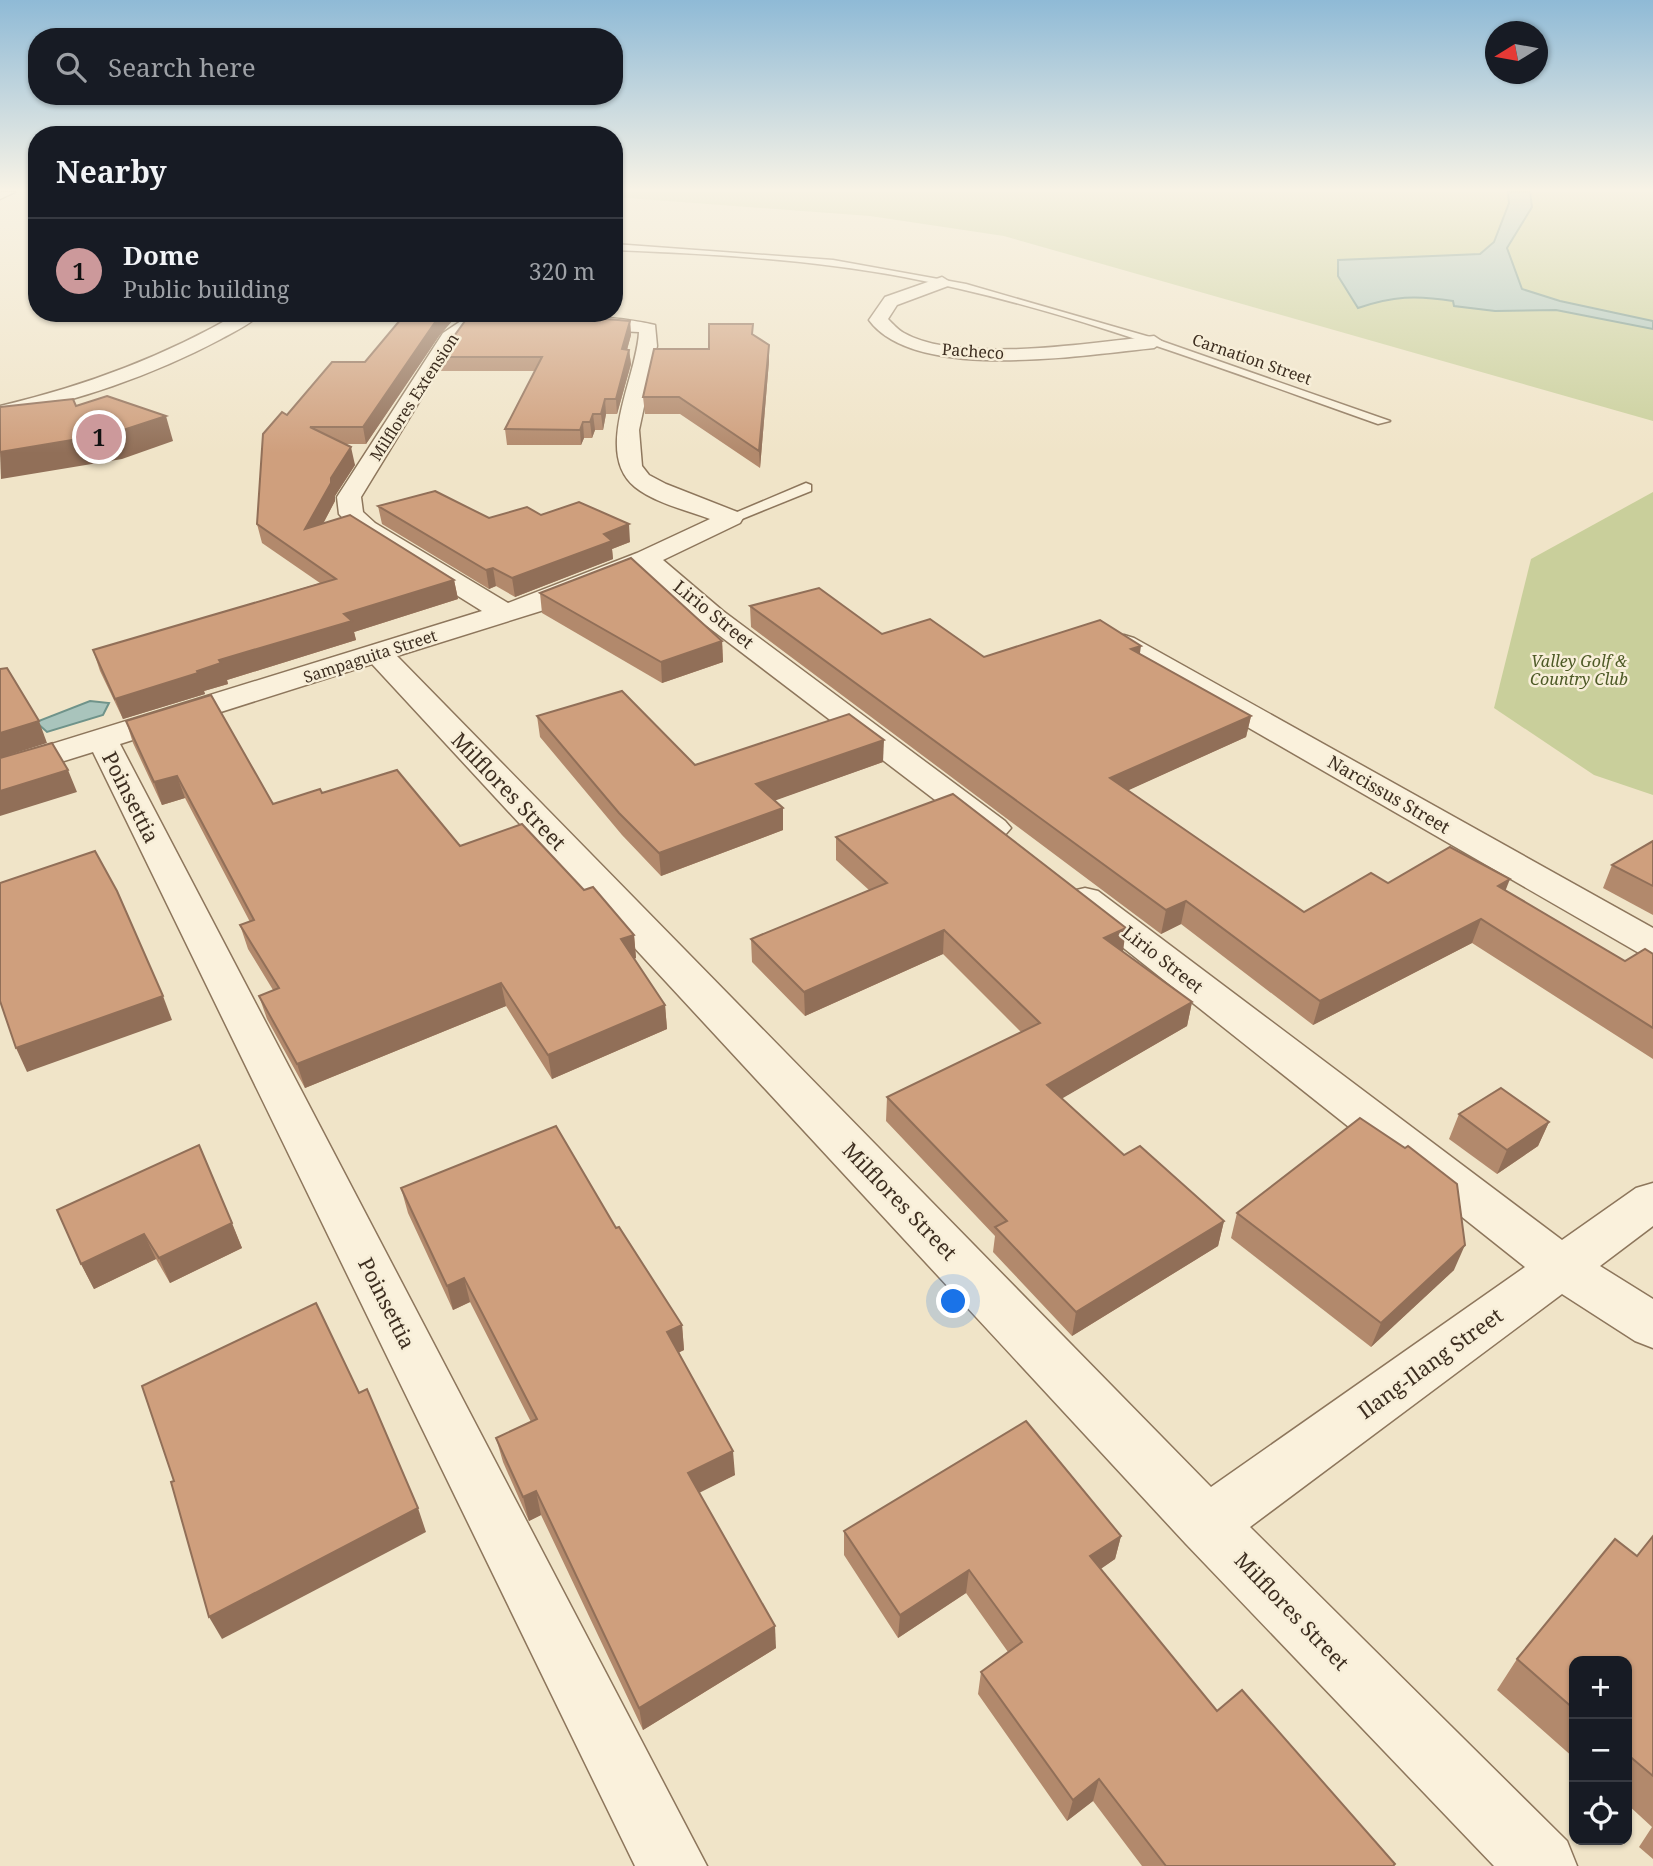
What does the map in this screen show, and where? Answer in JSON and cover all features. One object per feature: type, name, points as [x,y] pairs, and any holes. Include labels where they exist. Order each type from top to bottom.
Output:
[{"type":"street","name":"Pacheco","points":[[942,282],[891,301],[878,320],[882,327],[889,334],[922,347],[967,354],[1003,355],[1154,342]]},
{"type":"street","points":[[0,412],[80,392],[159,365],[236,322]]},
{"type":"street","name":"Milflores Extension","points":[[503,613],[366,528],[351,514],[349,496],[450,337],[461,327],[530,324]]},
{"type":"street","points":[[556,324],[633,325],[648,329],[645,370],[625,452],[630,466],[641,481],[731,518]]},
{"type":"street","name":"Sampaguita Street","points":[[0,771],[550,599],[646,559],[731,518]]},
{"type":"street","name":"Lirio Street","points":[[646,559],[713,617],[854,720],[1020,848]]},
{"type":"street","name":"Narcissus Street","points":[[1124,644],[1653,944]]},
{"type":"street","name":"Milflores Street","points":[[379,654],[1207,1524],[1542,1866]]},
{"type":"street","name":"Poinsettia","points":[[102,739],[672,1866]]},
{"type":"street","name":"Lirio Street","points":[[1053,874],[1562,1268],[1653,1326]]},
{"type":"street","name":"Ilang-Ilang Street","points":[[1207,1524],[1653,1201]]},
{"type":"lane","name":"Carnation Street","points":[[927,279],[1154,342],[1383,421]]},
{"type":"lane","points":[[731,518],[806,488]]},
{"type":"green space","points":[[1155,279],[1653,279],[1653,421]]},
{"type":"green space","name":"Valley Golf & Country Club","points":[[1653,492],[1653,795],[1594,775],[1494,708],[1531,559]]},
{"type":"water","points":[[1340,279],[1518,279],[1522,289],[1560,301],[1653,321],[1653,329],[1556,310],[1495,311],[1454,306],[1453,301],[1427,298],[1394,299],[1358,308]]},
{"type":"water","points":[[90,701],[109,703],[103,715],[47,732],[36,722]]},
{"type":"building","points":[[630,321],[622,349],[629,350],[616,399],[605,399],[601,414],[593,414],[590,422],[583,422],[580,430],[505,429],[542,357],[439,357],[464,322]]},
{"type":"building","points":[[398,322],[435,322],[363,427],[310,427],[351,447],[331,478],[331,483],[305,529],[350,515],[454,580],[344,614],[352,621],[219,660],[221,663],[197,671],[198,673],[115,699],[93,650],[336,579],[257,524],[263,434],[282,412],[287,415],[332,362],[365,362]]},
{"type":"building","points":[[709,324],[753,324],[752,334],[769,345],[759,451],[679,397],[643,397],[654,349],[709,349]]},
{"type":"building","points":[[107,396],[166,416],[114,433],[0,452],[0,407],[73,399],[76,406]]},
{"type":"building","points":[[435,491],[489,518],[527,507],[541,515],[579,502],[629,524],[604,534],[612,541],[512,578],[493,568],[486,570],[378,506]]},
{"type":"building","points":[[631,558],[722,641],[661,662],[540,593]]},
{"type":"building","points":[[819,588],[882,634],[930,619],[984,657],[1100,620],[1141,646],[1131,649],[1251,716],[1110,778],[1304,912],[1371,873],[1388,883],[1450,847],[1510,879],[1498,886],[1625,961],[1645,949],[1653,954],[1653,1028],[1481,919],[1320,1001],[1186,901],[1166,910],[750,606]]},
{"type":"building","points":[[7,668],[39,721],[0,733],[0,669]]},
{"type":"building","points":[[622,691],[695,765],[849,714],[884,740],[756,784],[783,808],[659,853],[619,813],[537,716]]},
{"type":"building","points":[[211,695],[273,804],[320,789],[322,793],[397,770],[460,846],[522,824],[584,890],[593,887],[634,935],[621,939],[665,1005],[548,1055],[501,983],[297,1064],[259,996],[279,988],[240,925],[254,920],[177,776],[154,782],[126,721]]},
{"type":"building","points":[[52,743],[68,770],[0,791],[0,758]]},
{"type":"building","points":[[953,794],[1126,928],[1104,938],[1192,1002],[1047,1085],[1124,1155],[1140,1146],[1224,1221],[1076,1312],[995,1227],[1007,1221],[887,1097],[1040,1023],[944,930],[804,992],[751,939],[887,883],[836,837]]},
{"type":"building","points":[[1653,841],[1653,886],[1612,865]]},
{"type":"building","points":[[95,851],[117,891],[163,996],[16,1048],[0,1001],[0,883]]},
{"type":"building","points":[[1501,1088],[1549,1122],[1507,1150],[1459,1114]]},
{"type":"building","points":[[1360,1118],[1405,1148],[1408,1146],[1457,1184],[1465,1245],[1381,1323],[1237,1213]]},
{"type":"building","points":[[556,1126],[616,1228],[619,1227],[682,1325],[667,1332],[733,1451],[688,1473],[775,1626],[639,1708],[536,1491],[523,1497],[496,1438],[537,1419],[464,1278],[447,1286],[401,1188]]},
{"type":"building","points":[[199,1145],[232,1223],[159,1258],[144,1234],[81,1264],[57,1210]]},
{"type":"building","points":[[316,1303],[359,1393],[367,1389],[418,1508],[209,1617],[171,1482],[174,1481],[142,1386]]},
{"type":"building","points":[[1026,1421],[1121,1536],[1090,1556],[1217,1711],[1242,1690],[1395,1864],[1393,1866],[1166,1866],[1099,1779],[1073,1800],[981,1672],[1022,1642],[969,1570],[900,1615],[844,1531]]},
{"type":"building","points":[[1653,1536],[1653,1776],[1632,1758],[1632,1656],[1569,1656],[1569,1705],[1517,1659],[1615,1539],[1637,1556]]},
{"type":"place","name":"Dome","points":[[99,437]]}]
